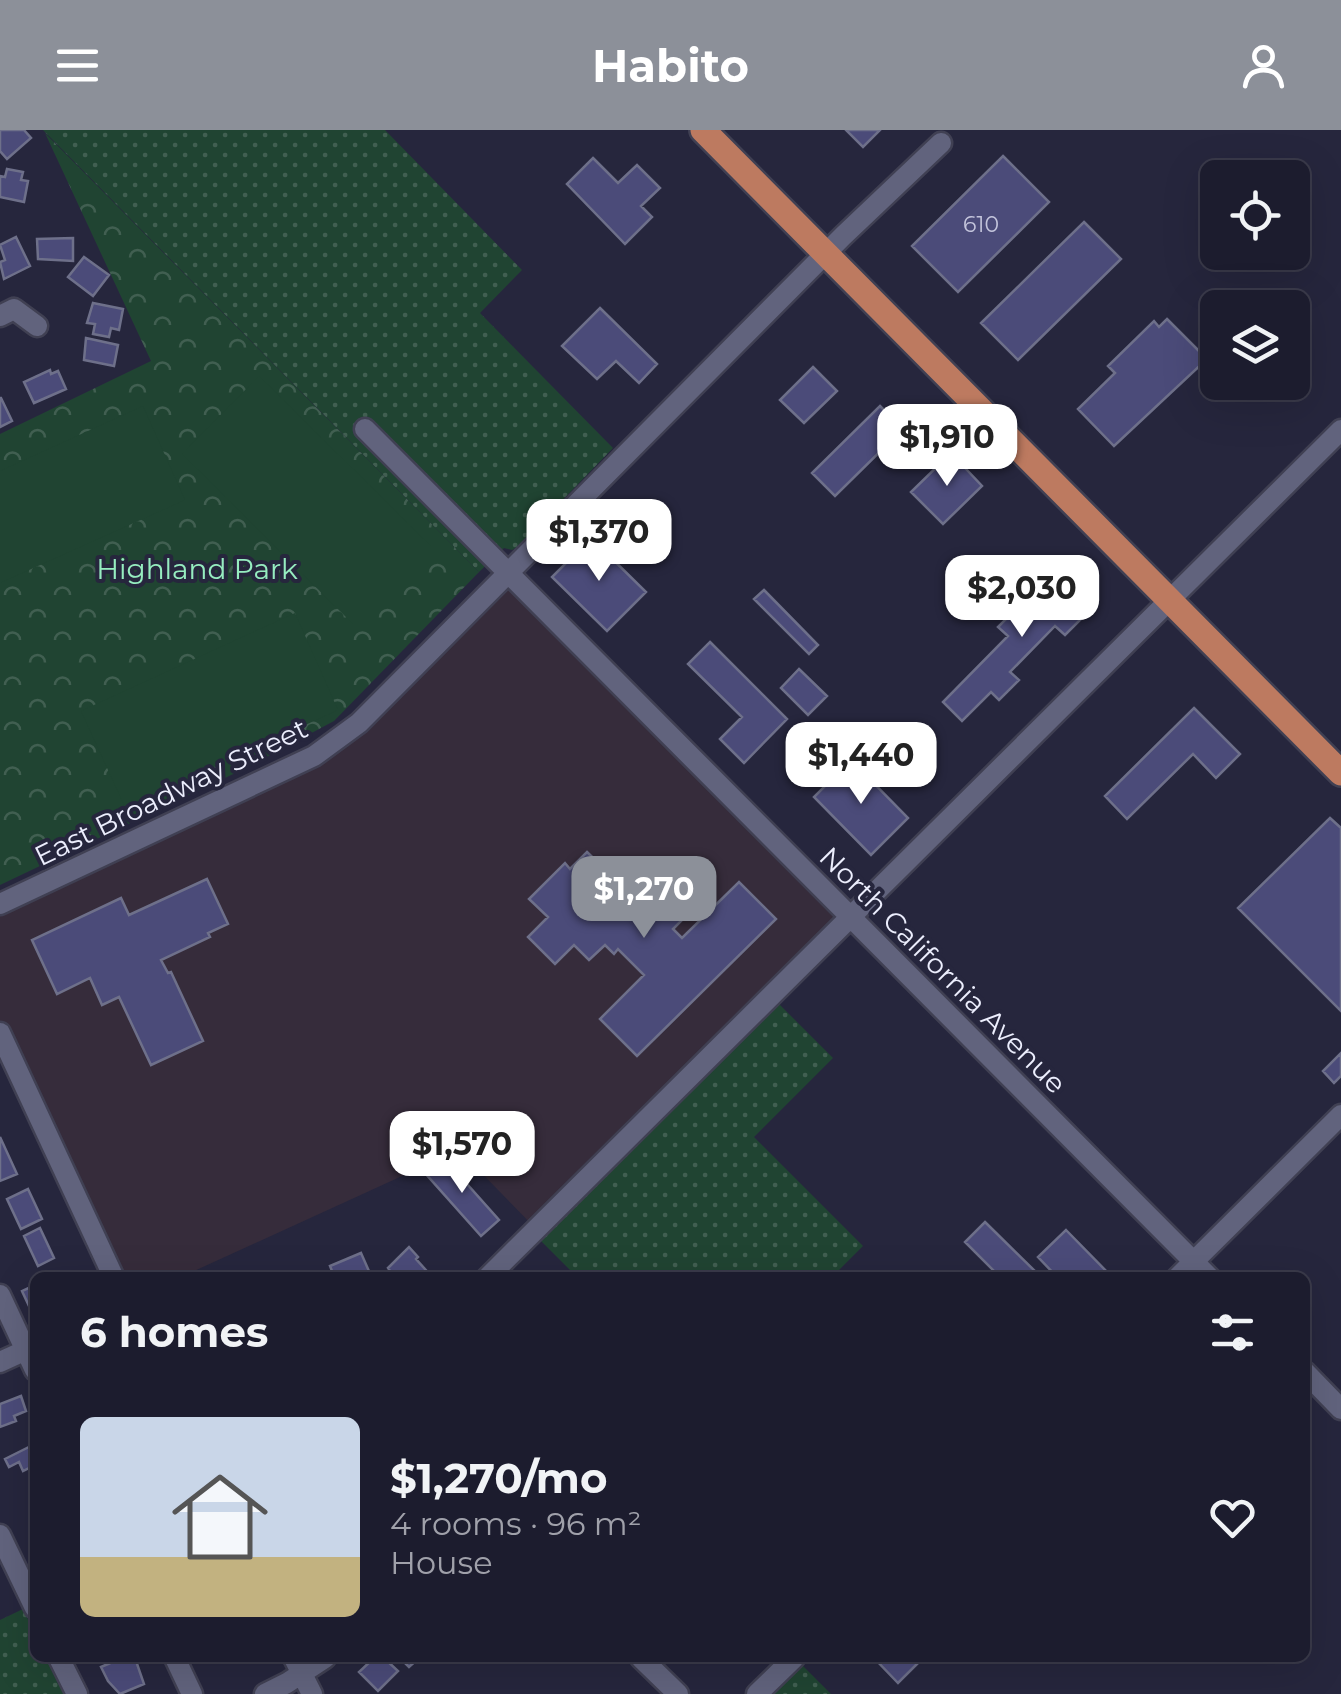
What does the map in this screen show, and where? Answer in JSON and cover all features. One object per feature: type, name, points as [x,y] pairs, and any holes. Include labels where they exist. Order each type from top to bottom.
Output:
[{"type":"main road","points":[[704,130],[1341,774]]},
{"type":"street","name":"East Broadway Street","points":[[0,904],[267,779],[326,748],[359,723],[826,253],[942,143]]},
{"type":"street","points":[[0,316],[14,309],[37,326]]},
{"type":"street","name":"North California Avenue","points":[[365,428],[1204,1272]]},
{"type":"street","points":[[493,1272],[1341,430]]},
{"type":"street","points":[[0,1033],[111,1272]]},
{"type":"street","points":[[1184,1272],[1341,1115]]},
{"type":"street","points":[[0,1295],[30,1351]]},
{"type":"street","points":[[0,1362],[30,1355]]},
{"type":"street","points":[[1310,1377],[1341,1408]]},
{"type":"street","points":[[0,1535],[30,1598]]},
{"type":"street","points":[[61,1662],[77,1694]]},
{"type":"street","points":[[176,1662],[192,1694]]},
{"type":"street","points":[[646,1662],[678,1694]]},
{"type":"street","points":[[757,1694],[790,1662]]},
{"type":"street","points":[[265,1694],[298,1665],[312,1694]]},
{"type":"shaded area","points":[[509,573],[851,916],[536,1229],[459,1150],[192,1272],[111,1272],[0,1033],[0,904],[314,756]]},
{"type":"green space","points":[[43,130],[385,130],[522,270],[480,313],[613,448],[517,547],[504,548],[479,572]]},
{"type":"green space","name":"Highland Park","points":[[45,133],[479,572],[334,721],[248,767],[0,885],[0,434],[151,361]]},
{"type":"green space","points":[[259,376],[431,546],[353,624],[182,454]]},
{"type":"green space","points":[[143,406],[185,500],[0,583],[0,471]]},
{"type":"green space","points":[[295,613],[338,710],[125,807],[81,711]]},
{"type":"green space","points":[[777,1002],[833,1058],[754,1137],[863,1246],[837,1272],[572,1272],[540,1240]]},
{"type":"green space","points":[[23,1609],[30,1624],[30,1662],[48,1662],[64,1694],[0,1694],[0,1620]]},
{"type":"green space","points":[[801,1664],[831,1694],[772,1694]]},
{"type":"building","points":[[0,130],[24,130],[31,138],[7,159],[0,151]]},
{"type":"building","points":[[846,130],[880,130],[863,147]]},
{"type":"building","points":[[1003,156],[1049,202],[958,292],[912,246]]},
{"type":"building","points":[[593,158],[618,183],[637,165],[660,188],[641,206],[652,217],[625,244],[567,184]]},
{"type":"building","points":[[7,169],[23,172],[21,180],[28,181],[24,202],[0,197],[0,176],[5,177]]},
{"type":"building","points":[[1084,222],[1121,259],[1018,360],[981,323]]},
{"type":"building","points":[[16,237],[30,266],[4,279],[0,262],[5,260],[0,245]]},
{"type":"building","points":[[73,238],[73,261],[38,259],[37,239]]},
{"type":"building","points":[[84,257],[109,275],[93,296],[68,277]]},
{"type":"building","points":[[93,303],[123,309],[119,330],[111,328],[109,337],[93,334],[95,324],[87,323]]},
{"type":"building","points":[[600,308],[657,364],[639,383],[616,361],[597,379],[562,346]]},
{"type":"building","points":[[1167,319],[1200,352],[1200,366],[1114,446],[1078,409],[1115,373],[1108,366],[1154,321],[1159,327]]},
{"type":"building","points":[[86,338],[118,345],[114,366],[84,360]]},
{"type":"building","points":[[813,367],[837,391],[804,423],[780,400]]},
{"type":"building","points":[[50,370],[51,374],[58,371],[66,389],[34,403],[24,382]]},
{"type":"building","points":[[0,398],[12,421],[0,427]]},
{"type":"building","points":[[880,406],[903,429],[835,496],[812,473]]},
{"type":"building","points":[[951,453],[982,486],[943,524],[911,492]]},
{"type":"building","points":[[591,538],[646,592],[607,631],[552,577]]},
{"type":"building","points":[[1057,568],[1095,605],[1065,635],[1055,626],[1010,672],[1019,680],[999,700],[991,692],[962,721],[943,702],[1008,636],[998,627]]},
{"type":"building","points":[[764,590],[818,645],[809,654],[754,599]]},
{"type":"building","points":[[710,642],[787,719],[744,763],[720,739],[742,717],[688,664]]},
{"type":"building","points":[[799,669],[827,696],[808,715],[781,688]]},
{"type":"building","points":[[1194,708],[1240,754],[1216,778],[1193,754],[1127,819],[1105,796]]},
{"type":"building","points":[[851,760],[908,818],[871,855],[814,797]]},
{"type":"building","points":[[1330,818],[1341,828],[1341,1011],[1238,908]]},
{"type":"building","points":[[587,852],[623,887],[638,872],[684,918],[673,929],[682,938],[739,882],[776,919],[637,1056],[600,1019],[644,975],[618,949],[614,954],[605,945],[589,960],[574,945],[555,964],[528,937],[548,917],[529,899],[565,863],[570,869]]},
{"type":"building","points":[[207,879],[228,924],[161,960],[171,972],[203,1041],[151,1065],[119,997],[102,1005],[90,978],[57,994],[32,940],[121,898],[129,915]]},
{"type":"building","points":[[1341,1053],[1341,1076],[1334,1083],[1323,1071]]},
{"type":"building","points":[[0,1137],[17,1174],[0,1181]]},
{"type":"building","points":[[443,1157],[499,1220],[481,1236],[425,1173]]},
{"type":"building","points":[[28,1189],[42,1219],[21,1229],[7,1199]]},
{"type":"building","points":[[985,1222],[1036,1272],[995,1272],[965,1242]]},
{"type":"building","points":[[40,1228],[54,1258],[38,1266],[24,1236]]},
{"type":"building","points":[[1066,1230],[1107,1272],[1052,1272],[1038,1257]]},
{"type":"building","points":[[409,1247],[428,1272],[391,1272],[388,1268]]},
{"type":"building","points":[[361,1253],[369,1272],[330,1272],[330,1266]]},
{"type":"building","points":[[30,1287],[30,1306],[29,1306],[22,1291]]},
{"type":"building","points":[[21,1396],[26,1411],[14,1416],[16,1421],[0,1427],[0,1404]]},
{"type":"building","points":[[30,1446],[30,1468],[23,1471],[19,1462],[9,1467],[5,1459]]},
{"type":"building","points":[[113,1662],[136,1662],[144,1684],[120,1694],[101,1667]]},
{"type":"building","points":[[370,1662],[388,1662],[398,1671],[378,1691],[359,1672]]},
{"type":"building","points":[[878,1662],[919,1662],[898,1683]]}]
